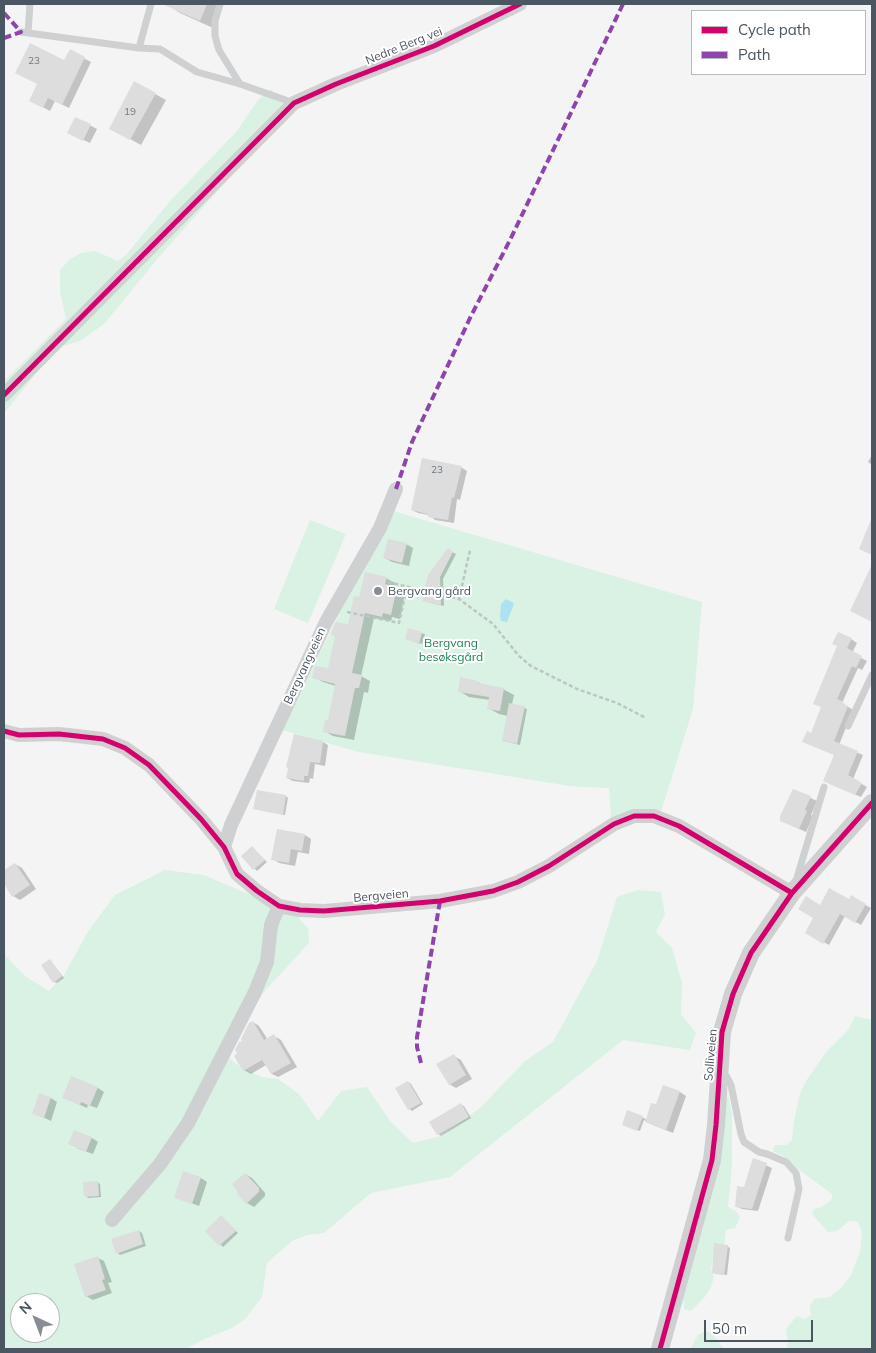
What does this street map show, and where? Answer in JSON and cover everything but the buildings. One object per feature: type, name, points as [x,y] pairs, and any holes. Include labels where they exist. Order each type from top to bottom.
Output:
[{"type":"street","name":"Nedre Berg vei","points":[[4,395],[294,104],[336,84],[434,46],[520,4]]},
{"type":"street","name":"Bergvangveien","points":[[224,847],[231,824],[326,622],[380,528],[396,489]]},
{"type":"street","name":"Bergveien","points":[[4,731],[19,735],[59,734],[103,739],[125,748],[149,766],[201,819],[224,847],[237,874],[279,906],[300,910],[324,911],[440,901],[493,891],[518,882],[549,866],[614,824],[634,816],[654,816],[678,826],[792,893]]},
{"type":"street","name":"Solliveien","points":[[660,1349],[712,1160],[722,1032],[733,994],[752,953],[792,893],[872,803]]},
{"type":"street","points":[[112,1220],[160,1164],[188,1123],[255,992],[267,962],[271,926],[279,906]]},
{"type":"lane","points":[[30,4],[25,33],[160,49],[197,72],[240,84],[294,104]]},
{"type":"lane","points":[[139,48],[151,4]]},
{"type":"lane","points":[[220,4],[215,21],[215,36],[218,50],[240,84]]},
{"type":"lane","points":[[848,726],[872,675]]},
{"type":"lane","points":[[792,893],[824,787]]},
{"type":"lane","points":[[720,1070],[727,1076],[731,1085],[740,1134],[744,1142],[759,1152],[786,1162],[796,1173],[800,1189],[788,1238]]},
{"type":"path","points":[[459,599],[470,550]]},
{"type":"path","points":[[388,582],[459,599],[493,624],[519,656],[531,666],[578,689],[617,702],[646,718]]},
{"type":"path","points":[[334,608],[398,623],[408,587]]},
{"type":"green space","points":[[271,89],[286,106],[238,168],[159,257],[104,324],[80,341],[63,346],[39,370],[4,413],[4,381],[66,319],[60,292],[60,270],[70,259],[81,253],[95,251],[118,261],[126,255],[170,201],[237,131],[258,100]]},
{"type":"green space","name":"Bergvang besøksgård","points":[[390,510],[702,602],[693,709],[661,812],[611,818],[609,788],[570,786],[359,752],[282,730]]},
{"type":"green space","points":[[310,520],[346,534],[308,623],[274,609]]},
{"type":"green space","points":[[165,870],[204,875],[295,914],[308,928],[309,943],[252,1005],[220,1048],[236,1064],[261,1077],[278,1079],[299,1094],[318,1121],[341,1091],[367,1087],[390,1121],[413,1143],[441,1136],[480,1108],[525,1061],[553,1042],[597,961],[617,897],[638,890],[661,892],[665,914],[656,932],[672,948],[682,983],[681,1014],[696,1033],[690,1050],[623,1040],[450,1177],[371,1193],[324,1233],[307,1235],[292,1241],[267,1263],[262,1297],[245,1319],[232,1328],[185,1349],[4,1349],[4,954],[25,976],[49,991],[64,975],[89,930],[115,895]]},
{"type":"green space","points":[[855,1016],[872,1020],[872,1349],[786,1349],[788,1344],[786,1329],[797,1316],[805,1319],[811,1315],[810,1306],[814,1299],[830,1297],[843,1286],[851,1275],[860,1252],[862,1232],[858,1222],[849,1221],[837,1231],[828,1232],[812,1214],[814,1209],[822,1207],[832,1199],[832,1194],[783,1156],[773,1151],[775,1145],[786,1145],[792,1140],[800,1093],[806,1081],[827,1051],[848,1030]]},
{"type":"green space","points":[[726,1098],[729,1098],[732,1114],[732,1166],[728,1207],[736,1211],[740,1218],[735,1228],[726,1230],[723,1253],[713,1258],[711,1269],[714,1277],[711,1287],[704,1298],[691,1311],[684,1309],[683,1295],[703,1227],[719,1117]]},
{"type":"green space","points":[[706,1331],[712,1333],[724,1349],[690,1349],[698,1335]]},
{"type":"water","points":[[506,599],[514,604],[507,622],[501,621],[500,617],[501,604]]},
{"type":"marked path","points":[[396,489],[412,442],[471,316],[510,240],[623,4]]},
{"type":"marked path","points":[[4,13],[21,32],[4,38]]},
{"type":"marked path","points":[[421,1063],[417,1047],[417,1037],[440,901]]},
{"type":"cycle path","points":[[4,395],[294,103],[336,84],[434,46],[520,4]]},
{"type":"cycle path","points":[[4,731],[19,735],[59,734],[103,739],[125,748],[149,765],[201,819],[224,847],[237,874],[279,906],[300,910],[324,911],[440,901],[493,891],[518,882],[549,866],[614,824],[634,816],[654,816],[679,826],[792,893]]},
{"type":"cycle path","points":[[660,1349],[712,1160],[722,1032],[733,994],[751,953],[792,893],[872,803]]},
{"type":"place","name":"Bergvang gård","points":[[378,591]]}]
